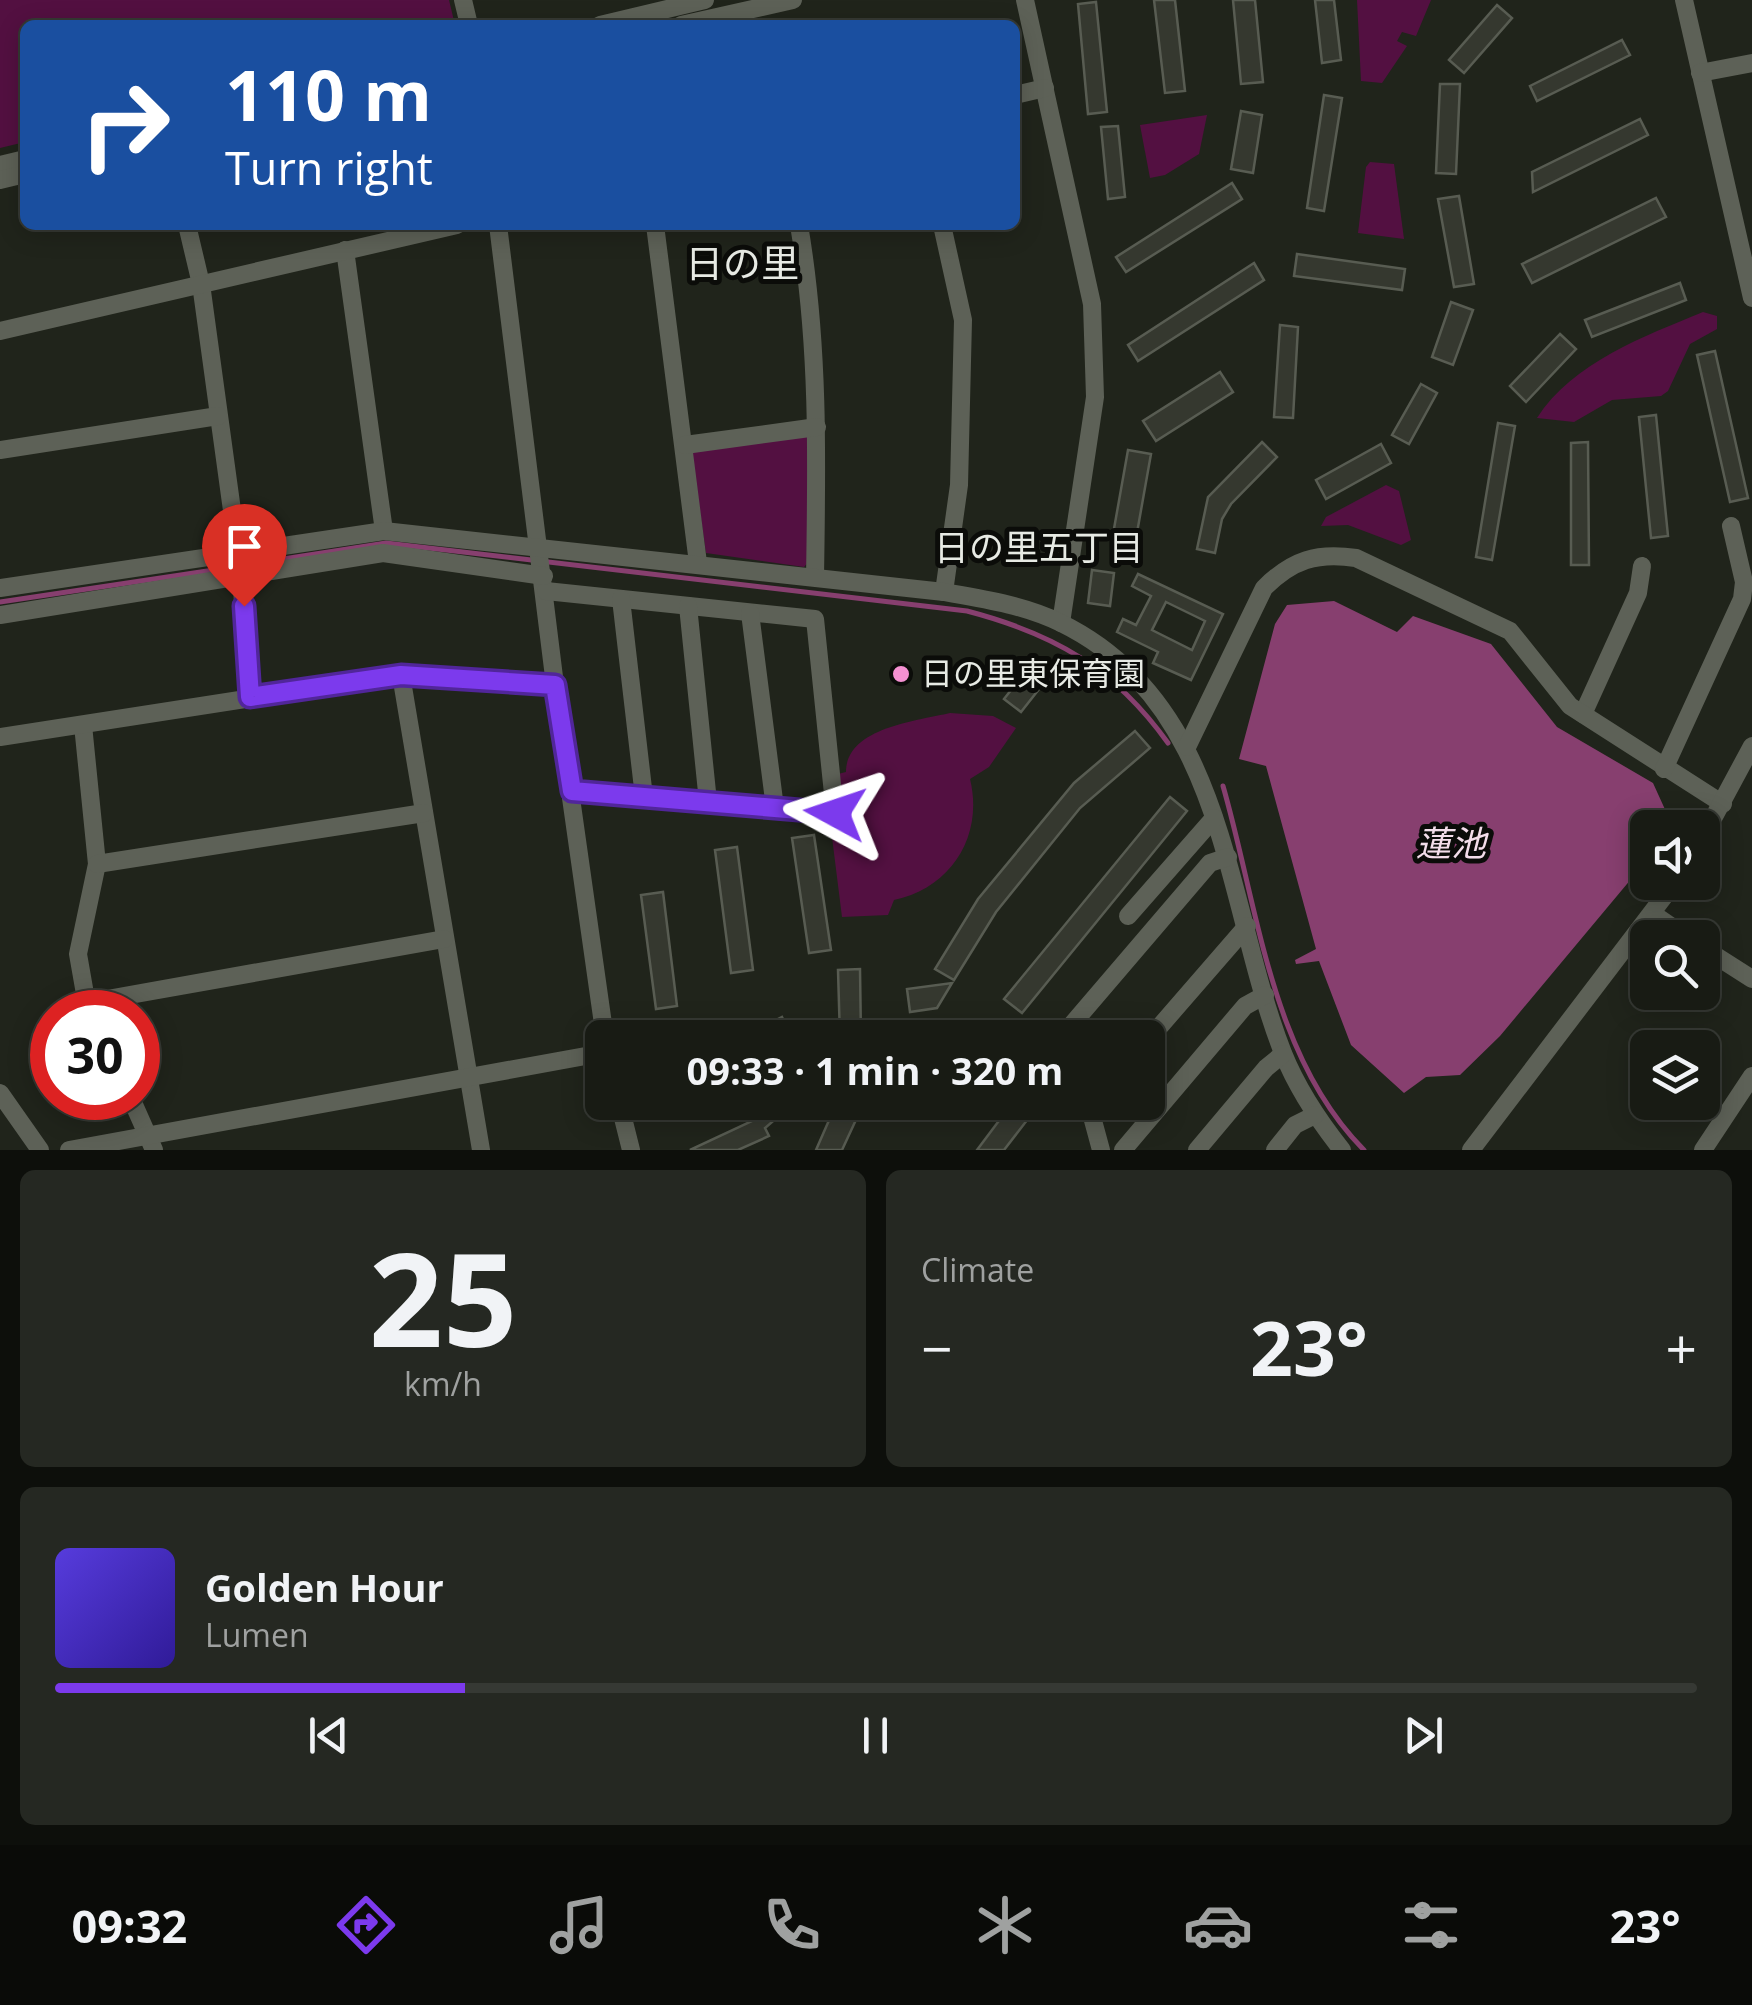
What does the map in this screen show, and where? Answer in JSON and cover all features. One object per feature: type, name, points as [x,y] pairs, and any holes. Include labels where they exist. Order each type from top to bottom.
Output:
[{"type":"street","points":[[620,20],[705,0]]},
{"type":"street","points":[[707,20],[793,0]]},
{"type":"street","points":[[1025,0],[1092,304],[1095,397],[1061,623]]},
{"type":"street","points":[[1684,0],[1752,298]]},
{"type":"street","points":[[1700,73],[1752,62]]},
{"type":"street","points":[[1020,95],[1045,88]]},
{"type":"street","points":[[188,230],[201,284],[242,576],[250,697]]},
{"type":"street","points":[[0,331],[434,230]]},
{"type":"street","points":[[499,230],[555,685],[603,1020]]},
{"type":"street","points":[[656,230],[698,563]]},
{"type":"street","points":[[799,230],[810,291],[818,428],[815,577]]},
{"type":"street","points":[[943,230],[963,320],[959,485],[944,592]]},
{"type":"street","points":[[345,250],[384,532]]},
{"type":"street","points":[[0,450],[218,416]]},
{"type":"street","points":[[684,445],[818,428]]},
{"type":"street","points":[[1664,768],[1742,598],[1744,582],[1731,526]]},
{"type":"street","points":[[0,588],[384,532],[944,592],[1004,602],[1061,623],[1105,651],[1159,704],[1188,747],[1228,857],[1283,1054],[1315,1114],[1342,1150]]},
{"type":"street","points":[[0,615],[383,554],[621,599],[815,619],[835,813],[572,791]]},
{"type":"street","points":[[1188,747],[1264,588],[1283,568],[1332,554],[1356,558],[1510,631],[1570,706],[1723,804]]},
{"type":"street","points":[[1583,714],[1638,593],[1642,566]]},
{"type":"street","points":[[621,599],[644,797]]},
{"type":"street","points":[[688,606],[708,802]]},
{"type":"street","points":[[750,613],[774,808]]},
{"type":"street","points":[[0,736],[401,675],[555,685]]},
{"type":"street","points":[[401,675],[481,1150]]},
{"type":"street","points":[[83,725],[97,864],[78,954],[84,990]]},
{"type":"street","points":[[1719,810],[1752,746]]},
{"type":"street","points":[[97,864],[424,813]]},
{"type":"street","points":[[1128,916],[1214,818]]},
{"type":"street","points":[[1080,1020],[1210,863],[1228,857]]},
{"type":"street","points":[[1475,1149],[1663,900]]},
{"type":"street","points":[[1653,914],[1662,920]]},
{"type":"street","points":[[1165,1020],[1247,926]]},
{"type":"street","points":[[160,994],[444,939]]},
{"type":"street","points":[[1720,959],[1752,979]]},
{"type":"street","points":[[1123,1150],[1245,1006],[1265,995]]},
{"type":"street","points":[[1197,1150],[1266,1068],[1283,1054]]},
{"type":"street","points":[[70,1150],[152,1143],[585,1056]]},
{"type":"street","points":[[1703,1150],[1752,1076]]},
{"type":"street","points":[[0,1094],[40,1150]]},
{"type":"street","points":[[1275,1150],[1295,1125],[1315,1114]]},
{"type":"street","points":[[141,1120],[152,1143]]},
{"type":"street","points":[[624,1120],[631,1150]]},
{"type":"street","points":[[1094,1120],[1101,1150]]},
{"type":"shaded area","points":[[0,0],[449,0],[454,20],[20,20],[20,143],[0,148]]},
{"type":"shaded area","points":[[1357,0],[1431,0],[1416,36],[1402,32],[1397,41],[1407,46],[1382,83],[1361,81]]},
{"type":"shaded area","points":[[1207,115],[1199,154],[1165,175],[1150,178],[1140,125]]},
{"type":"shaded area","points":[[1370,162],[1394,164],[1404,239],[1358,233],[1366,167]]},
{"type":"shaded area","points":[[1703,312],[1717,316],[1717,329],[1690,344],[1668,391],[1661,396],[1612,400],[1574,422],[1537,418],[1552,398],[1590,366],[1634,341]]},
{"type":"shaded area","points":[[802,434],[810,439],[810,560],[804,567],[706,553],[692,455],[695,448]]},
{"type":"shaded area","points":[[1386,485],[1399,491],[1411,540],[1401,545],[1348,525],[1321,526],[1326,517]]},
{"type":"shaded area","points":[[950,713],[993,716],[1016,728],[989,767],[970,779],[972,820],[959,856],[932,884],[894,900],[888,915],[842,917],[831,829],[843,818],[838,774],[846,772],[857,745],[870,736]]},
{"type":"water","name":"蓮池","points":[[1334,601],[1397,632],[1413,616],[1491,644],[1557,727],[1653,783],[1665,810],[1630,810],[1630,880],[1500,1036],[1460,1075],[1426,1077],[1404,1093],[1351,1045],[1319,961],[1296,964],[1295,960],[1316,949],[1266,766],[1239,759],[1275,624],[1287,605]]},
{"type":"building","points":[[1154,0],[1175,0],[1185,91],[1165,93]]},
{"type":"building","points":[[1233,0],[1255,0],[1263,82],[1241,84]]},
{"type":"building","points":[[1315,0],[1334,0],[1341,60],[1322,63]]},
{"type":"building","points":[[1096,2],[1107,112],[1088,114],[1078,4]]},
{"type":"building","points":[[1497,5],[1512,18],[1464,73],[1449,60]]},
{"type":"building","points":[[1622,40],[1630,55],[1537,101],[1530,86]]},
{"type":"building","points":[[1440,84],[1460,84],[1456,174],[1436,173]]},
{"type":"building","points":[[1324,95],[1342,98],[1324,211],[1307,208]]},
{"type":"building","points":[[1241,111],[1262,115],[1253,173],[1231,169]]},
{"type":"building","points":[[1640,119],[1648,135],[1533,192],[1532,172]]},
{"type":"building","points":[[1118,126],[1125,197],[1108,199],[1101,127]]},
{"type":"building","points":[[1232,183],[1242,199],[1126,272],[1116,257]]},
{"type":"building","points":[[1459,196],[1474,284],[1454,287],[1438,199]]},
{"type":"building","points":[[1656,198],[1666,217],[1532,283],[1522,264]]},
{"type":"building","points":[[1297,254],[1405,269],[1402,290],[1294,276]]},
{"type":"building","points":[[1254,263],[1264,280],[1138,361],[1128,345]]},
{"type":"building","points":[[1680,283],[1686,300],[1592,337],[1585,320]]},
{"type":"building","points":[[1451,302],[1473,310],[1453,365],[1432,357]]},
{"type":"building","points":[[1280,325],[1298,327],[1293,418],[1274,417]]},
{"type":"building","points":[[1560,334],[1576,349],[1526,402],[1510,386]]},
{"type":"building","points":[[1715,351],[1748,498],[1730,502],[1697,355]]},
{"type":"building","points":[[1220,372],[1233,392],[1156,441],[1143,421]]},
{"type":"building","points":[[1421,384],[1437,393],[1409,444],[1392,435]]},
{"type":"building","points":[[1656,415],[1668,536],[1651,538],[1639,417]]},
{"type":"building","points":[[1498,423],[1515,426],[1492,560],[1476,557]]},
{"type":"building","points":[[1262,442],[1277,457],[1231,504],[1222,519],[1215,553],[1197,549],[1208,497]]},
{"type":"building","points":[[1588,442],[1589,565],[1571,565],[1571,443]]},
{"type":"building","points":[[1381,444],[1391,463],[1326,499],[1316,480]]},
{"type":"building","points":[[1128,450],[1151,454],[1135,544],[1112,540]]},
{"type":"building","points":[[1092,570],[1114,573],[1110,606],[1088,603]]},
{"type":"building","points":[[1138,574],[1223,614],[1191,680],[1153,663],[1158,652],[1117,632],[1123,619],[1136,625],[1151,596],[1132,586]],"holes":[[[1166,602],[1205,621],[1192,650],[1152,630]]]},
{"type":"building","points":[[1030,666],[1047,679],[1021,712],[1004,699]]},
{"type":"building","points":[[1135,731],[1150,748],[1080,808],[996,912],[954,980],[935,969],[978,899],[1074,783]]},
{"type":"building","points":[[1170,797],[1187,811],[1022,1013],[1004,999]]},
{"type":"building","points":[[814,835],[831,950],[809,953],[792,838]]},
{"type":"building","points":[[737,847],[753,970],[731,973],[715,850]]},
{"type":"building","points":[[663,892],[677,1006],[656,1009],[641,895]]},
{"type":"building","points":[[860,969],[861,1020],[839,1020],[838,970]]},
{"type":"building","points":[[952,983],[937,1008],[910,1012],[907,989]]},
{"type":"building","points":[[754,1120],[774,1120],[765,1128],[769,1136],[738,1150],[690,1150]]},
{"type":"building","points":[[829,1120],[856,1120],[842,1150],[816,1150]]},
{"type":"building","points":[[1000,1120],[1027,1120],[1004,1150],[977,1150]]},
{"type":"waterway","points":[[245,565],[386,543],[967,611],[1028,631],[1080,657],[1126,694],[1168,743]]},
{"type":"waterway","points":[[0,602],[234,567]]},
{"type":"waterway","points":[[1223,786],[1258,930],[1288,1026],[1333,1113],[1364,1150]]},
{"type":"place","name":"日の里東保育園","points":[[901,674]]},
{"type":"district","name":"日の里","points":[[742,264]]},
{"type":"district","name":"日の里五丁目","points":[[1039,548]]},
{"type":"route","points":[[244,606],[250,697],[401,675],[555,685],[572,791],[835,813]]}]
